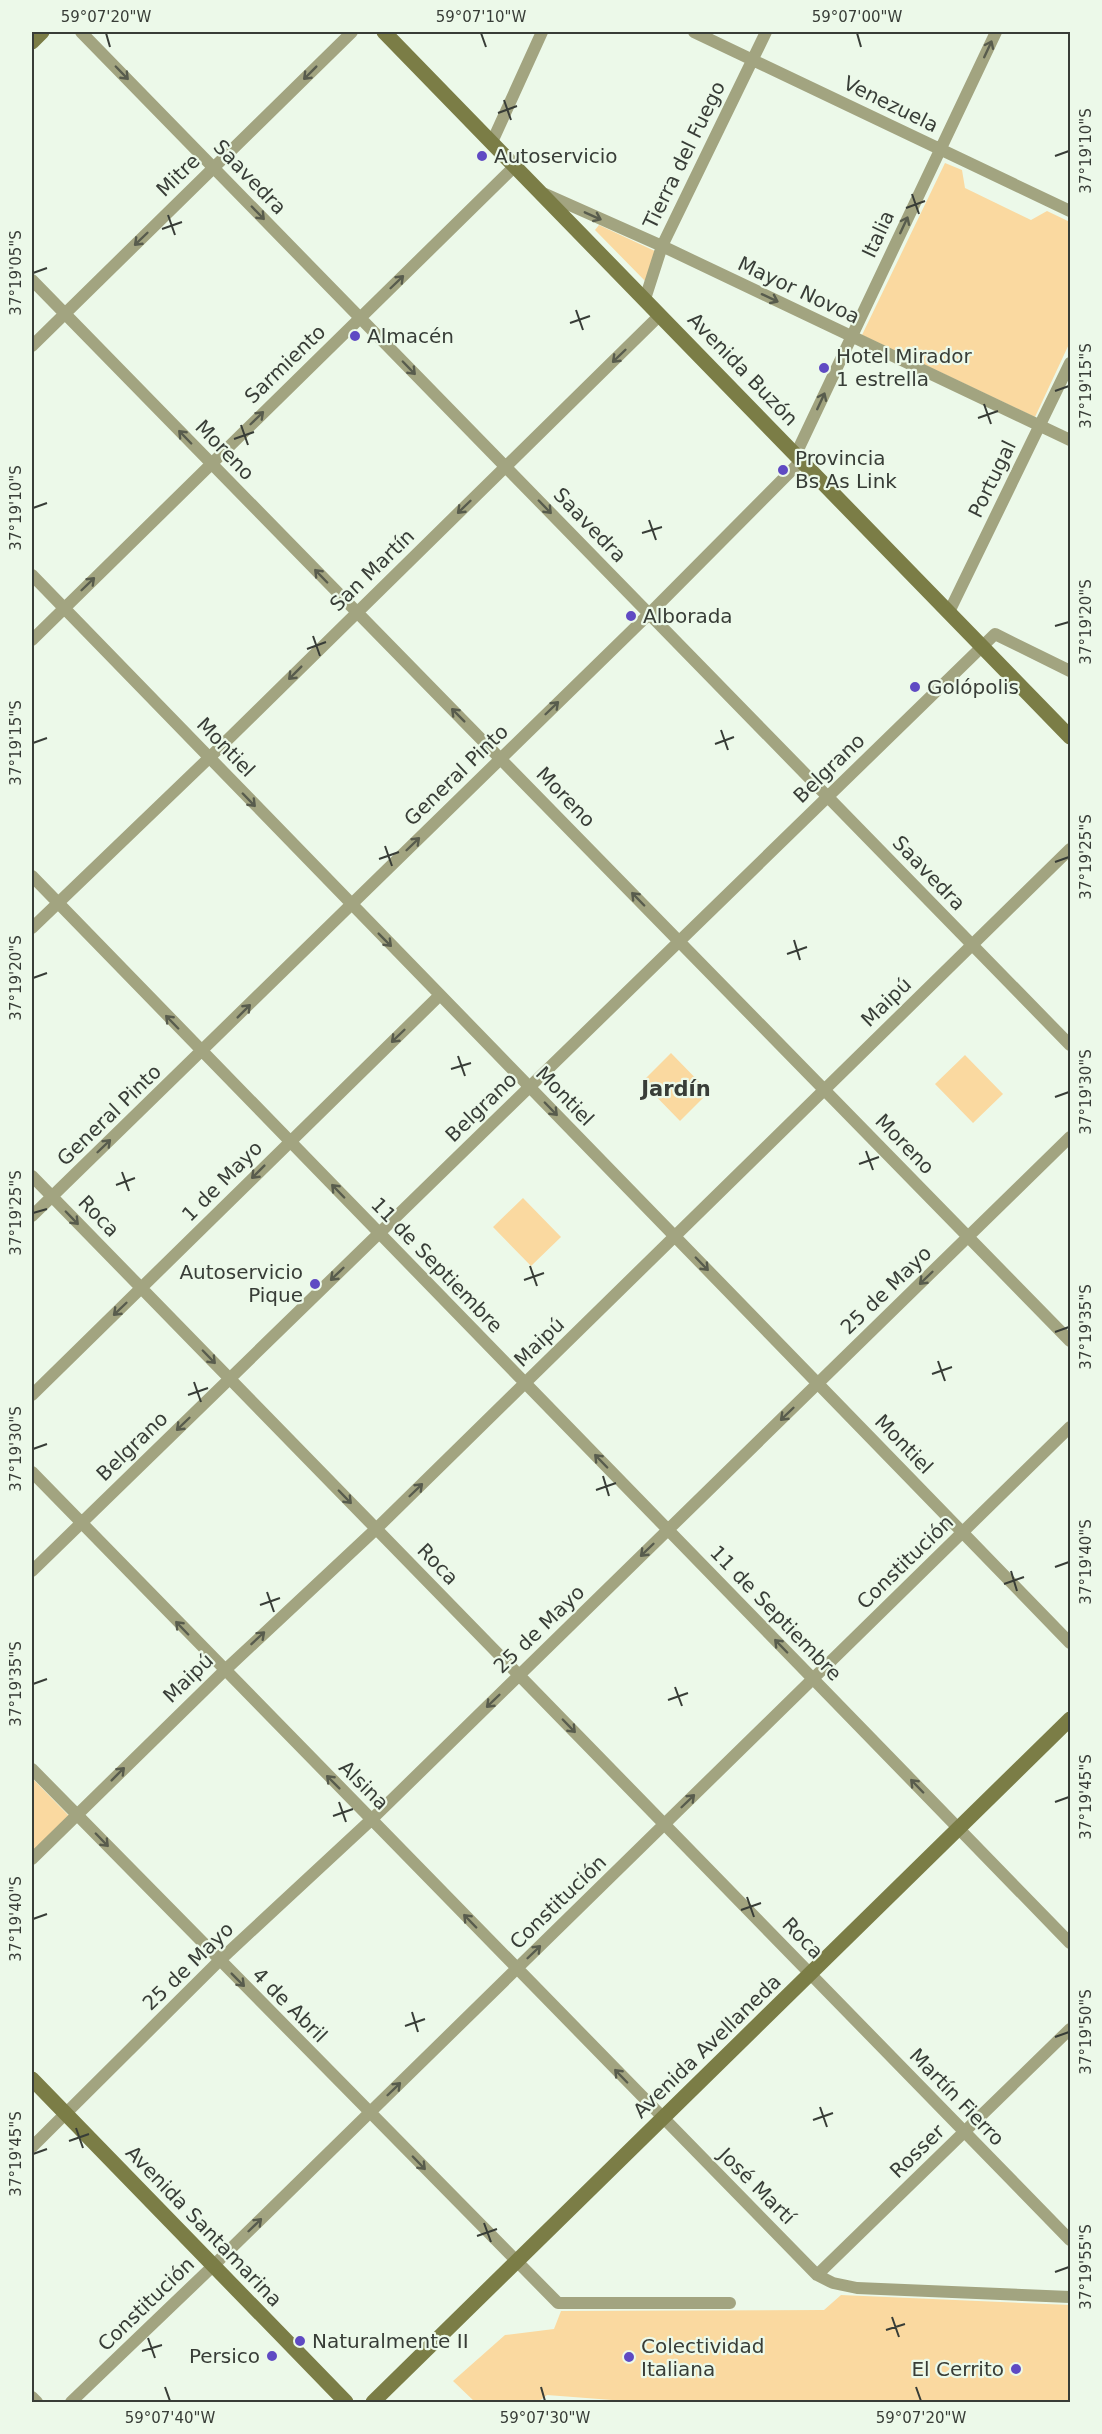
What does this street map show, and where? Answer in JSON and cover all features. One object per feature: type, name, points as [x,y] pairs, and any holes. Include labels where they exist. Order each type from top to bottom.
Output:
[{"type":"main road","points":[[32,42],[42,32]]},
{"type":"main road","name":"Avenida Buzón","points":[[384,32],[1071,737]]},
{"type":"main road","name":"Avenida Avellaneda","points":[[384,2403],[519,2265],[814,1978],[1071,1719]]},
{"type":"main road","name":"Avenida Avellaneda","points":[[962,1831],[1071,1732]]},
{"type":"main road","name":"Avenida Santamarina","points":[[32,2079],[346,2403]]},
{"type":"main road","name":"Avenida Avellaneda","points":[[373,2403],[519,2265]]},
{"type":"street","name":"Saavedra","points":[[81,32],[1071,1045]]},
{"type":"street","name":"Mitre","points":[[32,346],[352,32]]},
{"type":"street","points":[[492,142],[542,32]]},
{"type":"street","name":"Venezuela","points":[[694,32],[1071,212]]},
{"type":"street","name":"Tierra del Fuego","points":[[645,299],[662,246],[766,32]]},
{"type":"street","name":"Italia","points":[[799,457],[851,336],[996,32]]},
{"type":"street","name":"Sarmiento","points":[[32,640],[515,166]]},
{"type":"street","name":"Mayor Novoa","points":[[540,192],[662,246],[1071,441]]},
{"type":"street","name":"Moreno","points":[[32,280],[1071,1341]]},
{"type":"street","name":"San Martín","points":[[32,928],[209,758],[660,315]]},
{"type":"street","name":"Portugal","points":[[949,612],[1071,363]]},
{"type":"street","name":"General Pinto","points":[[32,1216],[649,614],[799,457]]},
{"type":"street","name":"Montiel","points":[[32,575],[1071,1643]]},
{"type":"street","points":[[982,646],[995,634],[1071,670]]},
{"type":"street","name":"Belgrano","points":[[32,1571],[982,646]]},
{"type":"street","name":"Maipú","points":[[32,1859],[224,1671],[376,1529],[1071,849]]},
{"type":"street","name":"11 de Septiembre","points":[[32,876],[1071,1943]]},
{"type":"street","name":"1 de Mayo","points":[[32,1395],[440,995]]},
{"type":"street","name":"25 de Mayo","points":[[32,2146],[219,1962],[371,1820],[1071,1137]]},
{"type":"street","name":"Roca","points":[[32,1176],[814,1978]]},
{"type":"street","name":"Constitución","points":[[70,2403],[1071,1427]]},
{"type":"street","name":"Alsina","points":[[32,1472],[665,2121]]},
{"type":"street","name":"4 de Abril","points":[[32,1768],[219,1962],[558,2304],[730,2303]]},
{"type":"street","name":"Martín Fierro","points":[[814,1978],[1071,2240]]},
{"type":"street","name":"Rosser","points":[[817,2275],[1071,2029]]},
{"type":"street","name":"José Martí","points":[[665,2121],[817,2275]]},
{"type":"street","points":[[817,2275],[833,2283],[857,2288],[1071,2297]]},
{"type":"street","points":[[32,2397],[37,2403]]},
{"type":"shaded area","points":[[945,163],[962,170],[965,188],[1031,220],[1047,211],[1070,222],[1070,342],[1035,417],[862,335]]},
{"type":"shaded area","points":[[599,225],[657,252],[649,285],[595,230]]},
{"type":"shaded area","points":[[671,1053],[709,1092],[680,1121],[642,1082]]},
{"type":"shaded area","points":[[965,1055],[1003,1094],[973,1123],[935,1084]]},
{"type":"shaded area","points":[[523,1198],[561,1237],[531,1266],[493,1227]]},
{"type":"shaded area","points":[[32,1778],[70,1817],[32,1853]]},
{"type":"shaded area","points":[[841,2295],[1070,2305],[1070,2402],[638,2402],[547,2395],[538,2402],[475,2402],[453,2381],[505,2335],[554,2329],[561,2311],[824,2310]]},
{"type":"place","name":"Autoservicio","points":[[482,156]]},
{"type":"place","name":"Almacén","points":[[355,336]]},
{"type":"place","name":"Hotel Mirador 1 estrella","points":[[824,368]]},
{"type":"place","name":"Provincia Bs As Link","points":[[783,470]]},
{"type":"place","name":"Alborada","points":[[631,616]]},
{"type":"place","name":"Golópolis","points":[[915,687]]},
{"type":"place","name":"Autoservicio Pique","points":[[315,1284]]},
{"type":"place","name":"Naturalmente II","points":[[300,2341]]},
{"type":"place","name":"Persico","points":[[272,2356]]},
{"type":"place","name":"Colectividad Italiana","points":[[629,2357]]},
{"type":"place","name":"El Cerrito","points":[[1016,2369]]},
{"type":"district","name":"Jardín","points":[[676,1089]]}]
